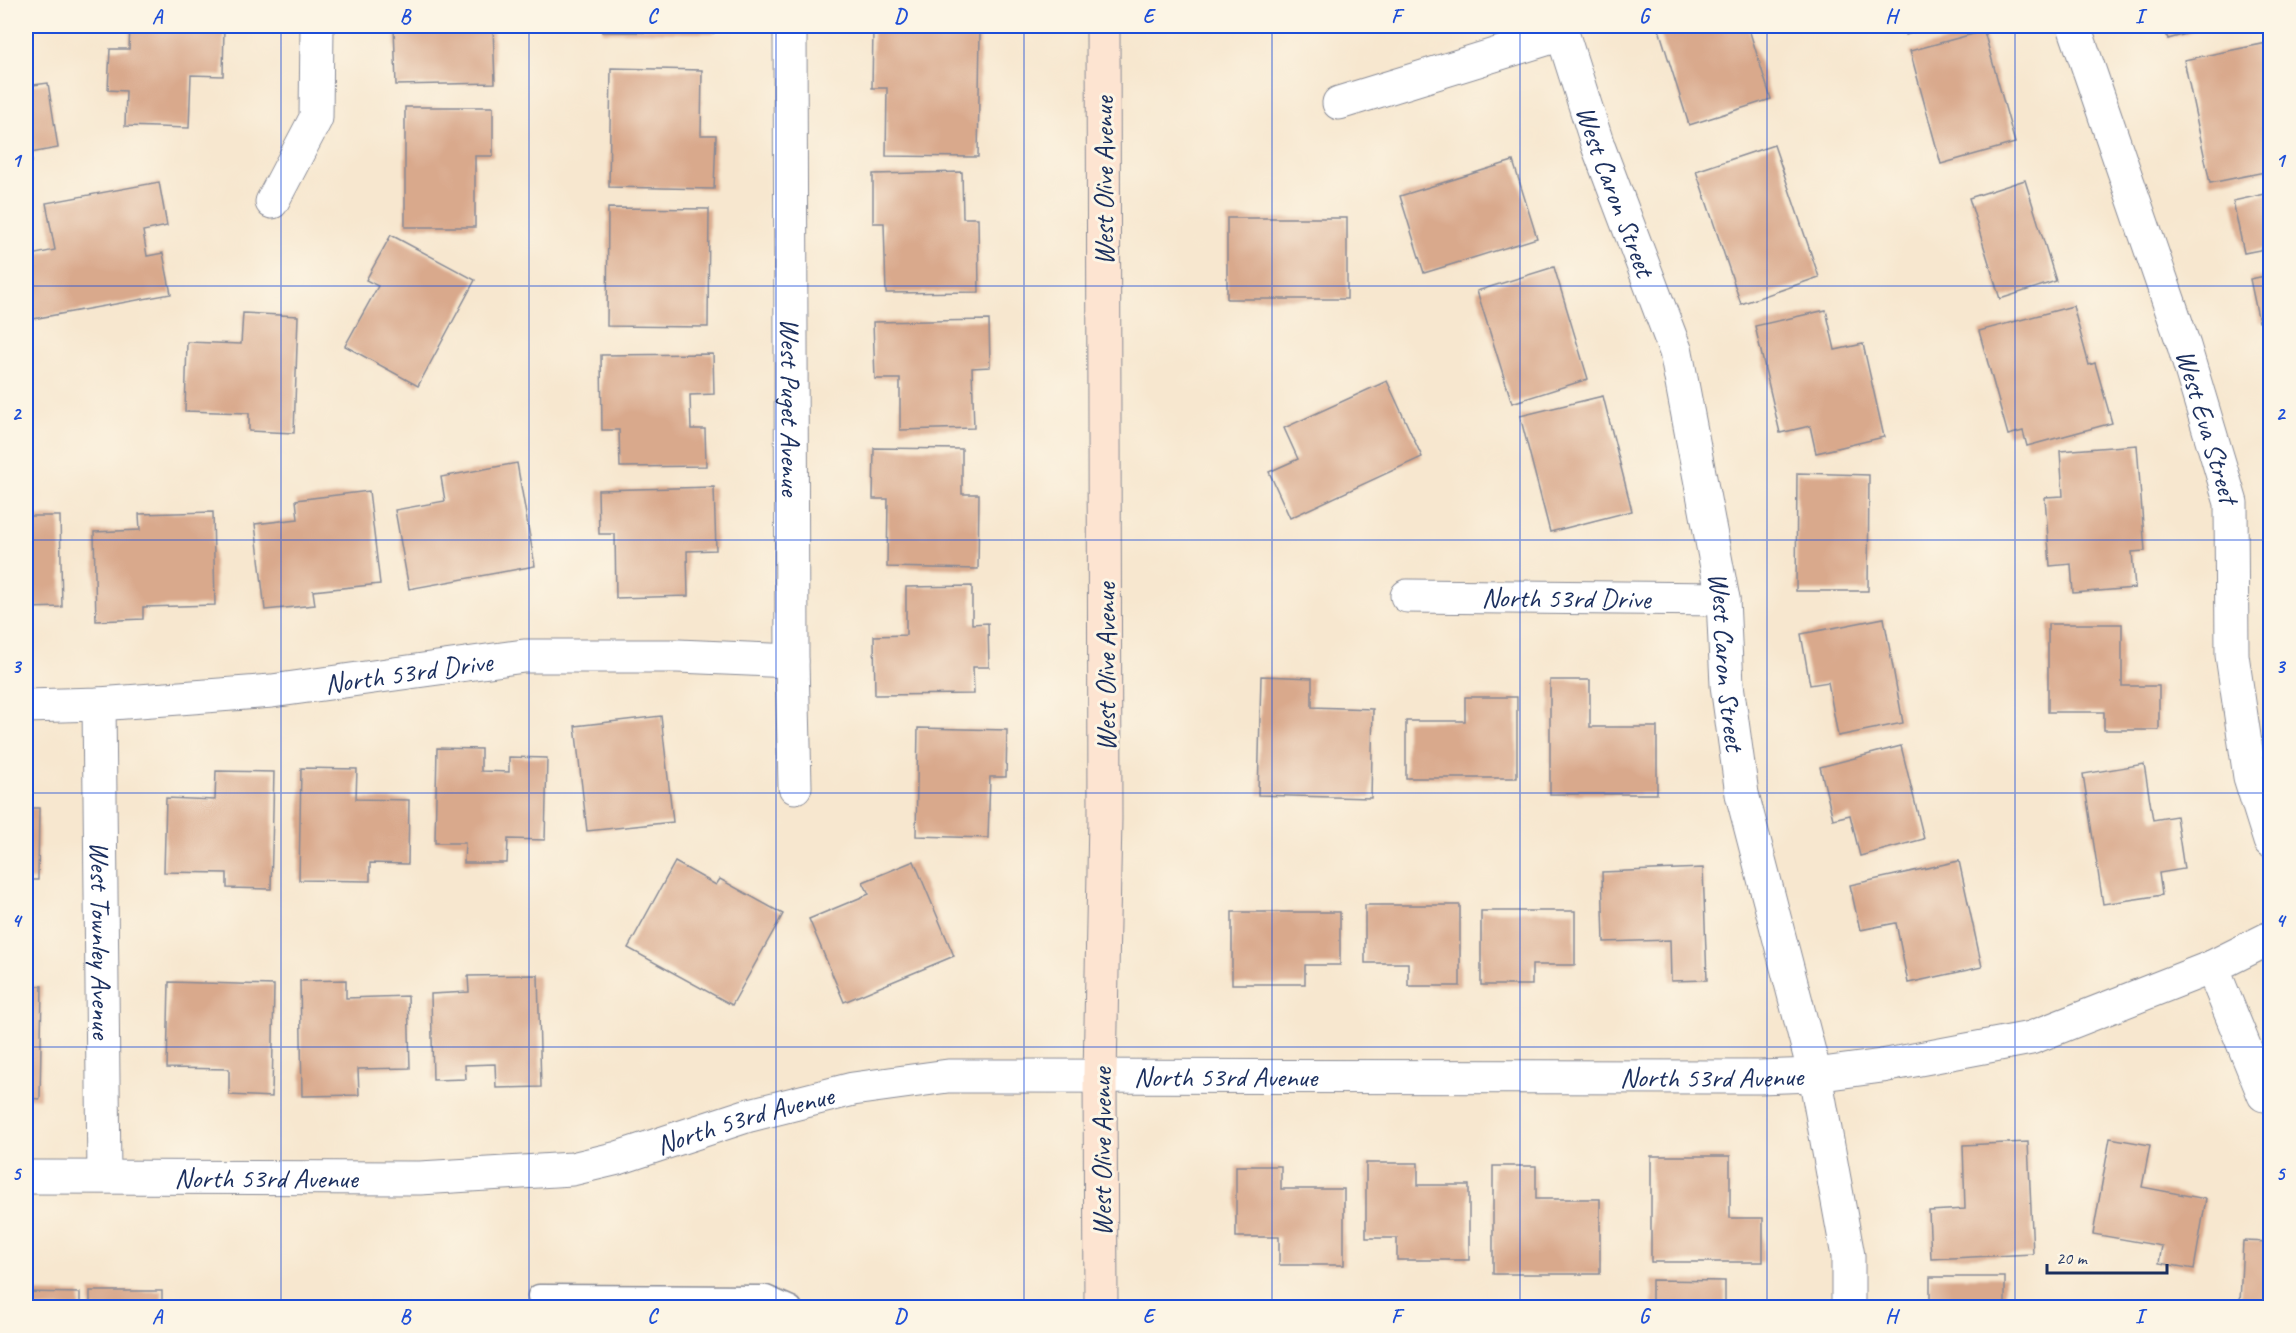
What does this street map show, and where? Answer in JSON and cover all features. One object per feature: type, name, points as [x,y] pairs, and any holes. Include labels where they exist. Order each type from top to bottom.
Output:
[{"type":"main road","name":"West Olive Avenue","points":[[1101,1308],[1100,1076],[1105,819],[1103,26]]},
{"type":"street","points":[[272,202],[316,118],[316,26]]},
{"type":"street","name":"West Puget Avenue","points":[[790,26],[792,661],[795,787]]},
{"type":"street","name":"West Eva Street","points":[[2074,26],[2184,346],[2231,502],[2232,655],[2250,777],[2271,841]]},
{"type":"street","points":[[1339,103],[1561,30]]},
{"type":"street","name":"West Caron Street","points":[[1561,30],[1598,146],[1676,352],[1723,599],[1727,685],[1742,794],[1815,1075],[1848,1256],[1848,1308]]},
{"type":"street","name":"North 53rd Drive","points":[[1407,596],[1723,599]]},
{"type":"street","name":"North 53rd Drive","points":[[26,706],[99,704],[272,691],[524,656],[678,656],[792,661]]},
{"type":"street","name":"West Townley Avenue","points":[[99,704],[104,1176]]},
{"type":"street","name":"North 53rd Avenue","points":[[26,1177],[420,1178],[572,1169],[618,1158],[746,1116],[853,1089],[948,1076],[1759,1077],[1815,1075],[1953,1054],[2031,1038],[2212,967],[2271,938]]},
{"type":"street","points":[[2212,967],[2264,1095]]},
{"type":"lane","points":[[539,1296],[766,1297],[791,1308]]},
{"type":"building","points":[[130,26],[224,26],[223,76],[191,75],[189,128],[125,126],[126,91],[108,90],[110,49],[129,49]]},
{"type":"building","points":[[394,26],[493,26],[495,83],[396,85]]},
{"type":"building","points":[[602,26],[714,26],[714,33],[602,32]]},
{"type":"building","points":[[1658,26],[1748,26],[1771,99],[1689,125]]},
{"type":"building","points":[[1902,26],[1931,26],[1906,35]]},
{"type":"building","points":[[2164,26],[2214,26],[2168,39]]},
{"type":"building","points":[[873,30],[980,32],[978,157],[886,156],[887,88],[872,88]]},
{"type":"building","points":[[1984,31],[2015,143],[1941,164],[1910,51]]},
{"type":"building","points":[[2267,43],[2270,62],[2270,171],[2210,183],[2184,60]]},
{"type":"building","points":[[611,68],[702,70],[701,135],[716,135],[714,189],[609,187]]},
{"type":"building","points":[[48,83],[58,148],[30,153],[32,162],[26,163],[26,86]]},
{"type":"building","points":[[405,107],[493,107],[493,156],[475,156],[475,227],[405,227]]},
{"type":"building","points":[[1774,145],[1819,277],[1741,304],[1696,171]]},
{"type":"building","points":[[1513,161],[1537,238],[1424,273],[1400,196]]},
{"type":"building","points":[[962,172],[963,218],[978,218],[979,292],[886,293],[884,223],[873,223],[873,174]]},
{"type":"building","points":[[2025,180],[2056,281],[2000,299],[1969,198]]},
{"type":"building","points":[[159,182],[167,226],[143,231],[147,256],[163,253],[171,294],[27,320],[26,256],[55,250],[46,203]]},
{"type":"building","points":[[2270,193],[2270,248],[2244,253],[2233,201]]},
{"type":"building","points":[[608,208],[709,209],[708,327],[607,326]]},
{"type":"building","points":[[1227,218],[1347,218],[1347,299],[1227,299]]},
{"type":"building","points":[[391,235],[475,280],[418,386],[345,346],[378,286],[366,280]]},
{"type":"building","points":[[1554,267],[1588,379],[1512,403],[1477,291]]},
{"type":"building","points":[[2270,275],[2270,320],[2259,322],[2250,279]]},
{"type":"building","points":[[2073,306],[2089,365],[2095,363],[2112,423],[2027,446],[2023,431],[2008,435],[1979,331]]},
{"type":"building","points":[[1826,310],[1835,350],[1863,344],[1884,437],[1816,453],[1810,426],[1780,433],[1755,326]]},
{"type":"building","points":[[243,313],[298,316],[294,433],[249,431],[249,413],[185,411],[187,342],[241,344]]},
{"type":"building","points":[[989,320],[990,367],[972,368],[974,428],[900,430],[900,379],[875,379],[873,322]]},
{"type":"building","points":[[713,354],[714,394],[690,395],[691,429],[705,429],[706,466],[620,467],[619,430],[602,430],[601,355]]},
{"type":"building","points":[[1387,381],[1422,457],[1290,518],[1269,472],[1298,459],[1284,428]]},
{"type":"building","points":[[1603,396],[1632,511],[1550,532],[1520,416]]},
{"type":"building","points":[[2137,445],[2145,551],[2132,552],[2135,588],[2073,593],[2071,564],[2050,566],[2045,497],[2063,496],[2060,451]]},
{"type":"building","points":[[874,448],[962,449],[962,494],[979,494],[978,569],[887,567],[888,499],[873,499]]},
{"type":"building","points":[[517,463],[535,566],[409,589],[395,510],[445,501],[441,477]]},
{"type":"building","points":[[1797,473],[1869,475],[1868,591],[1796,591]]},
{"type":"building","points":[[714,487],[716,550],[687,551],[688,596],[616,598],[615,534],[599,534],[598,490]]},
{"type":"building","points":[[369,491],[380,584],[313,591],[315,605],[265,610],[255,524],[298,519],[296,500]]},
{"type":"building","points":[[213,512],[215,605],[143,607],[143,619],[96,621],[94,532],[140,530],[139,514]]},
{"type":"building","points":[[26,516],[60,516],[62,607],[26,608]]},
{"type":"building","points":[[972,586],[972,624],[988,623],[989,667],[973,667],[974,694],[875,695],[874,636],[906,635],[906,587]]},
{"type":"building","points":[[1884,618],[1903,723],[1838,736],[1828,682],[1810,685],[1801,634]]},
{"type":"building","points":[[2048,624],[2122,624],[2122,686],[2159,686],[2159,730],[2104,730],[2104,712],[2048,712]]},
{"type":"building","points":[[1261,676],[1312,678],[1312,707],[1373,709],[1371,798],[1258,795]]},
{"type":"building","points":[[1550,680],[1590,680],[1590,727],[1657,727],[1657,794],[1550,794]]},
{"type":"building","points":[[1465,697],[1517,697],[1517,778],[1406,778],[1406,721],[1465,721]]},
{"type":"building","points":[[661,716],[673,822],[587,831],[575,726]]},
{"type":"building","points":[[918,728],[1007,730],[1006,777],[990,777],[988,838],[916,836]]},
{"type":"building","points":[[1901,746],[1924,839],[1860,856],[1850,815],[1833,819],[1820,767]]},
{"type":"building","points":[[437,748],[481,749],[481,771],[509,772],[509,757],[547,758],[545,840],[508,839],[507,863],[464,863],[465,843],[435,843]]},
{"type":"building","points":[[2144,764],[2153,820],[2176,816],[2184,869],[2159,873],[2162,895],[2103,904],[2083,774]]},
{"type":"building","points":[[301,768],[357,769],[356,799],[409,800],[408,864],[370,863],[370,881],[299,880]]},
{"type":"building","points":[[216,771],[274,772],[271,889],[227,888],[227,873],[164,872],[166,798],[215,800]]},
{"type":"building","points":[[26,808],[39,808],[38,880],[26,880]]},
{"type":"building","points":[[914,861],[954,956],[844,1002],[809,919],[869,894],[863,882]]},
{"type":"building","points":[[1959,861],[1982,967],[1908,983],[1896,923],[1860,930],[1850,885]]},
{"type":"building","points":[[675,862],[716,885],[720,879],[783,914],[732,1005],[628,948]]},
{"type":"building","points":[[1703,868],[1707,980],[1671,981],[1670,940],[1604,942],[1602,872]]},
{"type":"building","points":[[1365,905],[1460,905],[1460,986],[1408,986],[1408,963],[1365,963]]},
{"type":"building","points":[[1481,911],[1575,911],[1575,965],[1532,965],[1532,985],[1481,985]]},
{"type":"building","points":[[1232,912],[1340,912],[1340,965],[1305,965],[1305,984],[1232,984]]},
{"type":"building","points":[[538,975],[541,1087],[496,1088],[495,1064],[465,1065],[466,1079],[433,1080],[431,994],[469,992],[468,976]]},
{"type":"building","points":[[346,980],[346,998],[408,996],[410,1068],[358,1069],[359,1095],[302,1096],[300,981]]},
{"type":"building","points":[[169,982],[274,985],[272,1097],[229,1095],[229,1069],[167,1068]]},
{"type":"building","points":[[26,986],[42,986],[40,1099],[26,1098]]},
{"type":"building","points":[[2110,1138],[2150,1145],[2142,1187],[2206,1199],[2194,1269],[2159,1263],[2162,1246],[2093,1234]]},
{"type":"building","points":[[2028,1142],[2033,1254],[1931,1259],[1929,1211],[1965,1209],[1963,1145]]},
{"type":"building","points":[[1651,1156],[1730,1156],[1730,1218],[1763,1218],[1763,1262],[1651,1262]]},
{"type":"building","points":[[1366,1163],[1418,1163],[1418,1185],[1469,1185],[1469,1260],[1397,1260],[1397,1238],[1366,1238]]},
{"type":"building","points":[[1236,1166],[1281,1166],[1281,1189],[1344,1189],[1344,1265],[1279,1265],[1279,1237],[1236,1237]]},
{"type":"building","points":[[1493,1166],[1536,1166],[1536,1199],[1600,1199],[1600,1274],[1493,1274]]},
{"type":"building","points":[[2243,1241],[2270,1242],[2270,1304],[2240,1302]]},
{"type":"building","points":[[1930,1277],[2005,1277],[2005,1308],[1930,1308]]},
{"type":"building","points":[[1652,1280],[1725,1281],[1725,1308],[1652,1308]]},
{"type":"building","points":[[90,1291],[162,1291],[162,1308],[90,1308]]},
{"type":"building","points":[[26,1292],[80,1293],[80,1308],[26,1308]]}]
